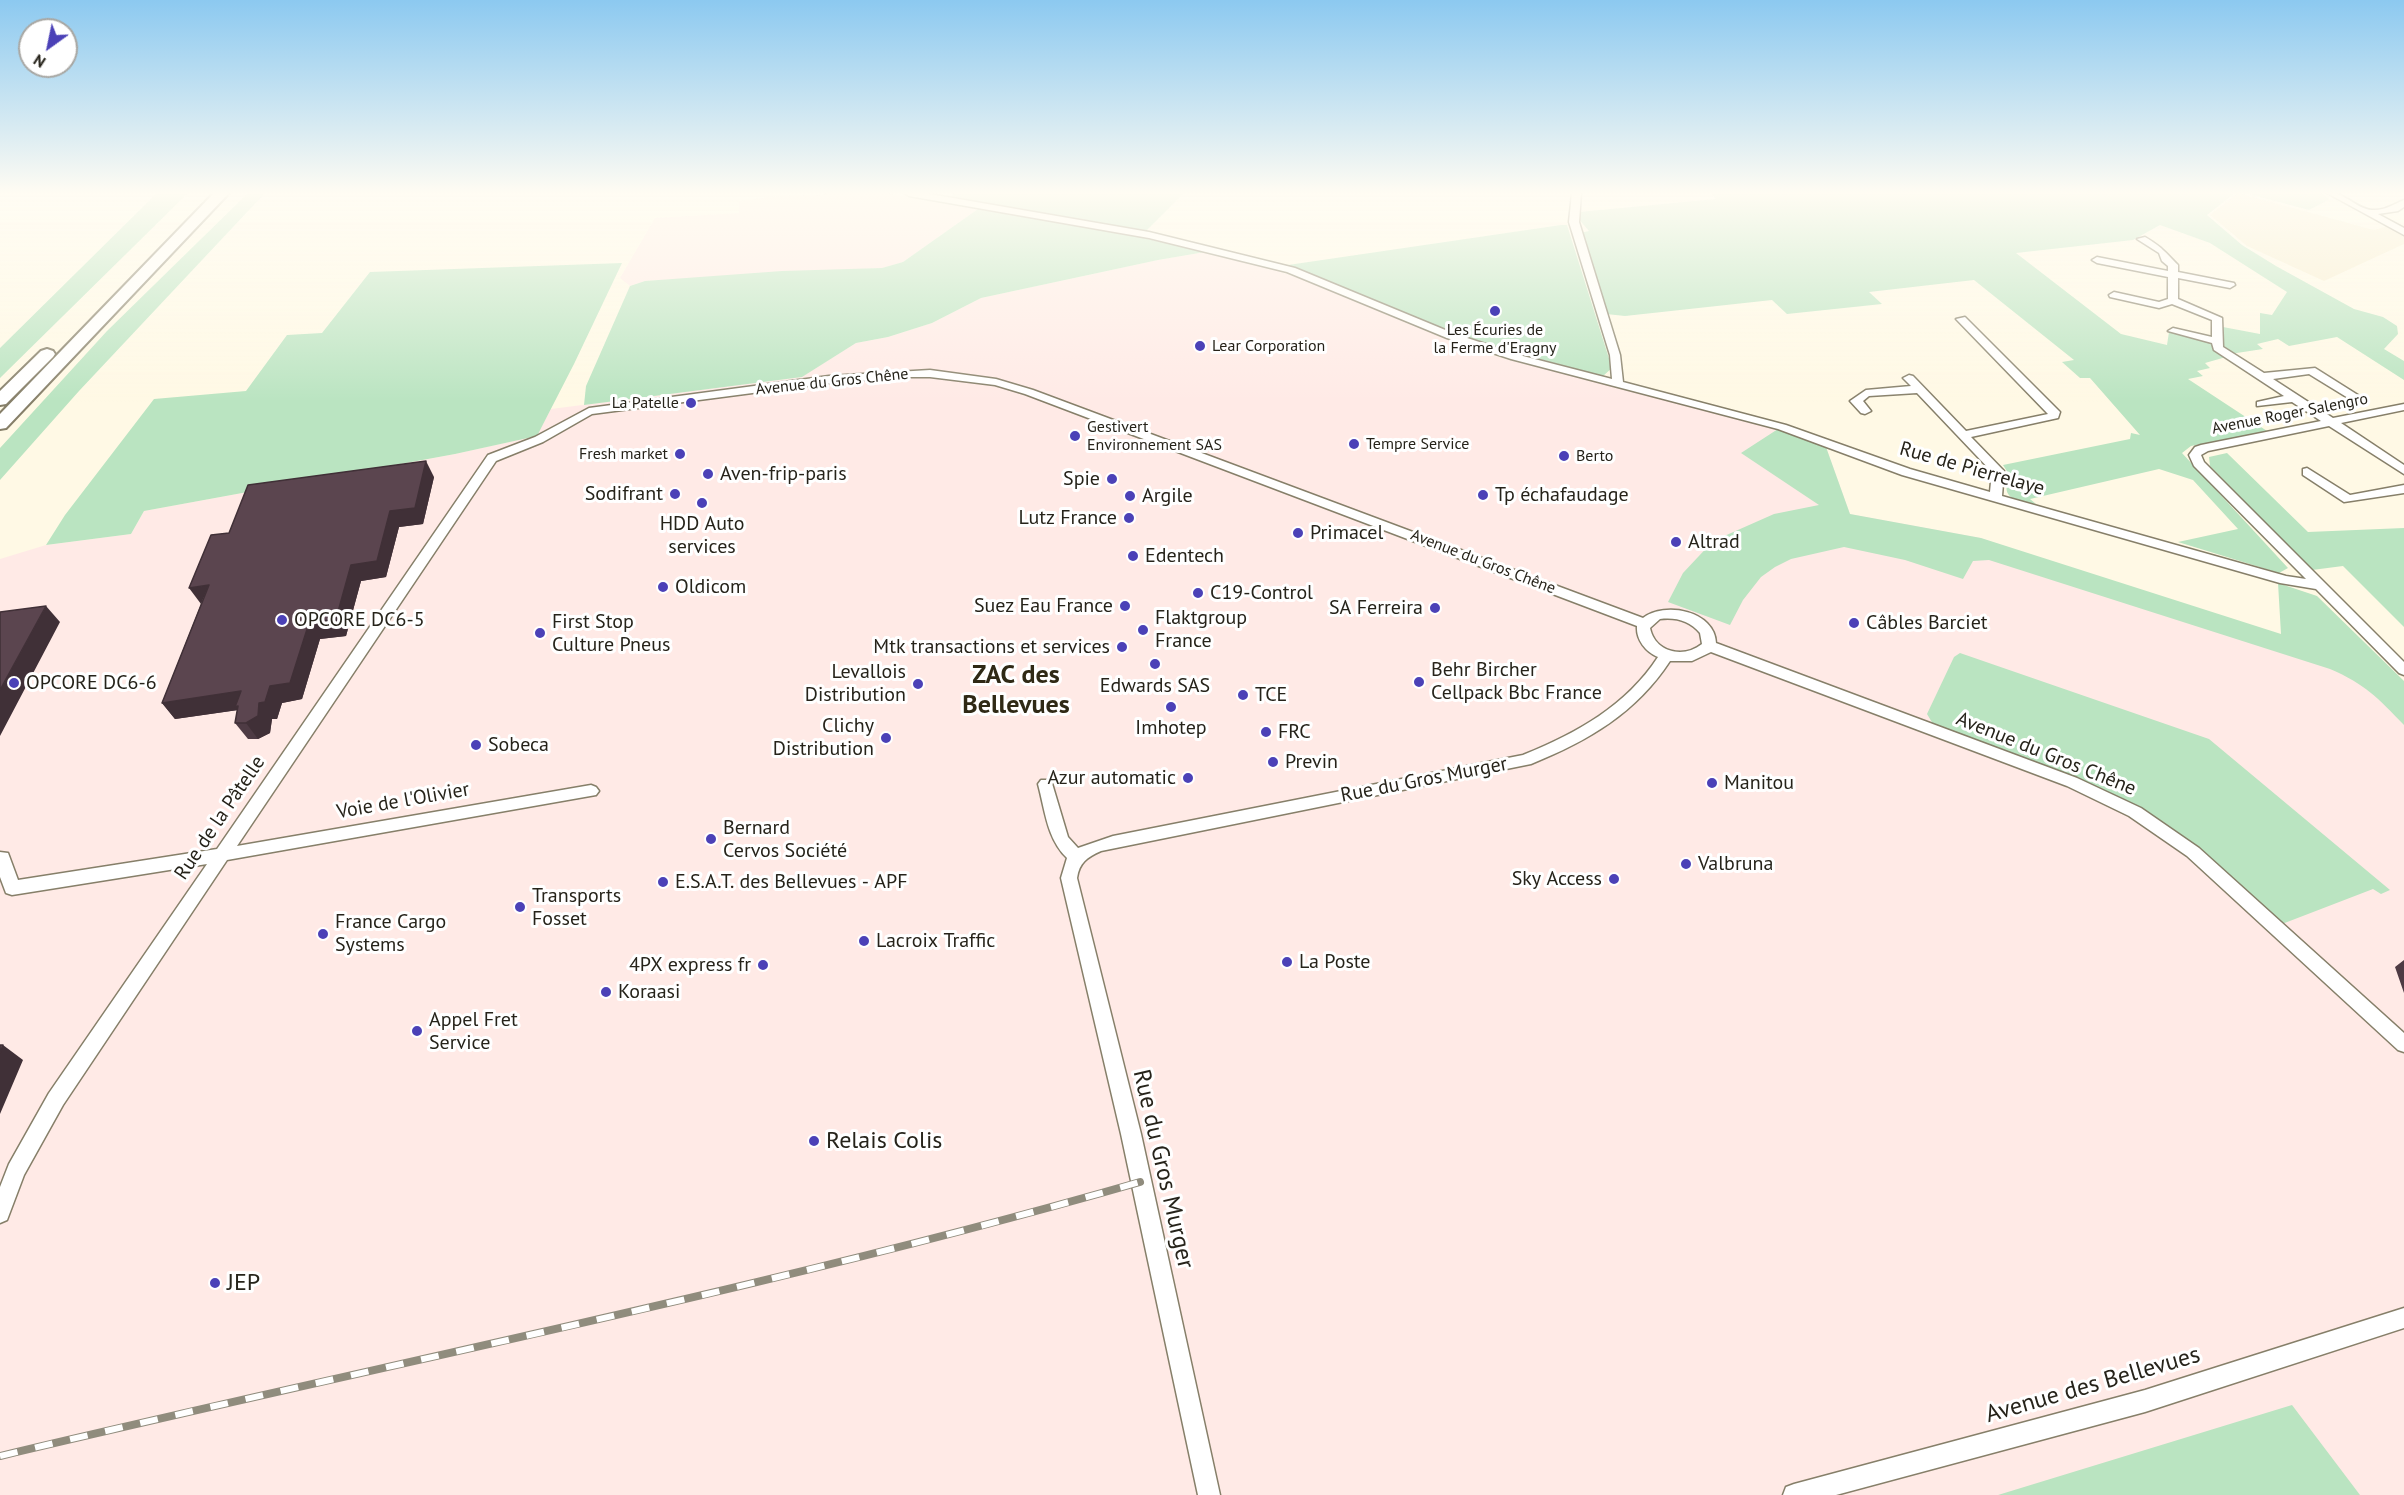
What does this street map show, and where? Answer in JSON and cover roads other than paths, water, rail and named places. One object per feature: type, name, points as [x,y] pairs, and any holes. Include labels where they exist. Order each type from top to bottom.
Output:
[{"type":"highway","points":[[0,400],[137,263]]},
{"type":"highway","points":[[0,424],[155,263]]},
{"type":"street","name":"Rue de Pierrelaye","points":[[1263,263],[1281,267],[1451,336],[1515,357],[1782,427],[1905,472],[2285,580],[2317,585]]},
{"type":"street","points":[[1587,263],[1615,355],[1618,383]]},
{"type":"street","points":[[2111,263],[2230,285]]},
{"type":"street","points":[[2170,263],[2173,265],[2173,301]]},
{"type":"street","points":[[2114,296],[2159,305],[2173,301],[2217,318],[2218,348],[2404,470]]},
{"type":"street","points":[[1961,319],[2054,412],[2050,418],[1963,435]]},
{"type":"street","points":[[2173,331],[2218,341]]},
{"type":"street","points":[[2262,377],[2311,370],[2357,399]]},
{"type":"street","name":"Avenue du Gros Chêne","points":[[492,458],[506,450],[530,445],[546,437],[568,420],[589,411],[891,373],[942,374],[982,379],[1029,392],[1645,624]]},
{"type":"street","points":[[1909,378],[1998,471],[1996,497]]},
{"type":"street","points":[[1865,411],[1856,401],[1866,393],[1920,389]]},
{"type":"street","points":[[2261,404],[2294,398]]},
{"type":"street","name":"Avenue Roger Salengro","points":[[2317,585],[2198,464],[2195,455],[2199,450],[2205,448],[2404,407]]},
{"type":"street","name":"Rue de la Pâtelle","points":[[0,1213],[16,1172],[56,1099],[492,458]]},
{"type":"street","points":[[2307,472],[2348,499],[2404,489]]},
{"type":"street","points":[[2317,585],[2404,670]]},
{"type":"street","points":[[1674,614],[1689,618],[1706,630],[1710,640],[1709,646],[1703,653],[1690,657],[1667,655],[1647,641],[1643,632],[1645,624],[1659,615],[1674,614]]},
{"type":"street","name":"Avenue du Gros Chêne","points":[[1709,646],[2072,782],[2135,812],[2193,852],[2404,1044]]},
{"type":"street","name":"Rue du Gros Murger","points":[[1209,1495],[1131,1134],[1069,878],[1069,869],[1077,857],[1088,849],[1113,842],[1526,760],[1564,745],[1604,722],[1639,693],[1667,655]]},
{"type":"street","points":[[1046,784],[1060,837],[1063,844],[1077,857]]},
{"type":"street","name":"Voie de l'Olivier","points":[[2,858],[12,888],[222,855],[591,791]]},
{"type":"street","name":"Avenue des Bellevues","points":[[1794,1495],[2145,1401],[2404,1318]]},
{"type":"railway","points":[[0,1456],[857,1258],[1140,1182]]},
{"type":"place","name":"Les Écuries de la Ferme d'Eragny","points":[[1495,311]]},
{"type":"place","name":"Lear Corporation","points":[[1200,346]]},
{"type":"place","name":"La Patelle","points":[[691,403]]},
{"type":"place","name":"Gestivert Environnement SAS","points":[[1075,436]]},
{"type":"place","name":"Tempre Service","points":[[1354,444]]},
{"type":"place","name":"Fresh market","points":[[680,454]]},
{"type":"place","name":"Berto","points":[[1564,456]]},
{"type":"place","name":"Aven-frip-paris","points":[[708,474]]},
{"type":"place","name":"Spie","points":[[1112,479]]},
{"type":"place","name":"Sodifrant","points":[[675,494]]},
{"type":"place","name":"Tp échafaudage","points":[[1483,495]]},
{"type":"place","name":"Argile","points":[[1130,496]]},
{"type":"place","name":"HDD Auto services","points":[[702,503]]},
{"type":"place","name":"Lutz France","points":[[1129,518]]},
{"type":"place","name":"Primacel","points":[[1298,533]]},
{"type":"place","name":"Altrad","points":[[1676,542]]},
{"type":"place","name":"Edentech","points":[[1133,556]]},
{"type":"place","name":"Oldicom","points":[[663,587]]},
{"type":"place","name":"C19-Control","points":[[1198,593]]},
{"type":"place","name":"Suez Eau France","points":[[1125,606]]},
{"type":"place","name":"SA Ferreira","points":[[1435,608]]},
{"type":"place","name":"OPCORE DC6-5","points":[[282,620]]},
{"type":"place","name":"Câbles Barciet","points":[[1854,623]]},
{"type":"place","name":"Flaktgroup France","points":[[1143,630]]},
{"type":"place","name":"First Stop Culture Pneus","points":[[540,633]]},
{"type":"place","name":"Mtk transactions et services","points":[[1122,647]]},
{"type":"place","name":"Edwards SAS","points":[[1155,664]]},
{"type":"place","name":"Behr Bircher Cellpack Bbc France","points":[[1419,682]]},
{"type":"place","name":"OPCORE DC6-6","points":[[14,683]]},
{"type":"place","name":"Levallois Distribution","points":[[918,684]]},
{"type":"place","name":"TCE","points":[[1243,695]]},
{"type":"place","name":"Imhotep","points":[[1171,707]]},
{"type":"place","name":"FRC","points":[[1266,732]]},
{"type":"place","name":"Clichy Distribution","points":[[886,738]]},
{"type":"place","name":"Sobeca","points":[[476,745]]},
{"type":"place","name":"Previn","points":[[1273,762]]},
{"type":"place","name":"Azur automatic","points":[[1188,778]]},
{"type":"place","name":"Manitou","points":[[1712,783]]},
{"type":"place","name":"Bernard Cervos Société","points":[[711,839]]},
{"type":"place","name":"Valbruna","points":[[1686,864]]},
{"type":"place","name":"Sky Access","points":[[1614,879]]},
{"type":"place","name":"E.S.A.T. des Bellevues - APF","points":[[663,882]]},
{"type":"place","name":"Transports Fosset","points":[[520,907]]},
{"type":"place","name":"France Cargo Systems","points":[[323,934]]},
{"type":"place","name":"Lacroix Traffic","points":[[864,941]]},
{"type":"place","name":"La Poste","points":[[1287,962]]},
{"type":"place","name":"4PX express fr","points":[[763,965]]},
{"type":"place","name":"Koraasi","points":[[606,992]]},
{"type":"place","name":"Appel Fret Service","points":[[417,1031]]},
{"type":"place","name":"Relais Colis","points":[[814,1141]]},
{"type":"place","name":"JEP","points":[[215,1283]]},
{"type":"district","name":"ZAC des Bellevues","points":[[1016,691]]}]
